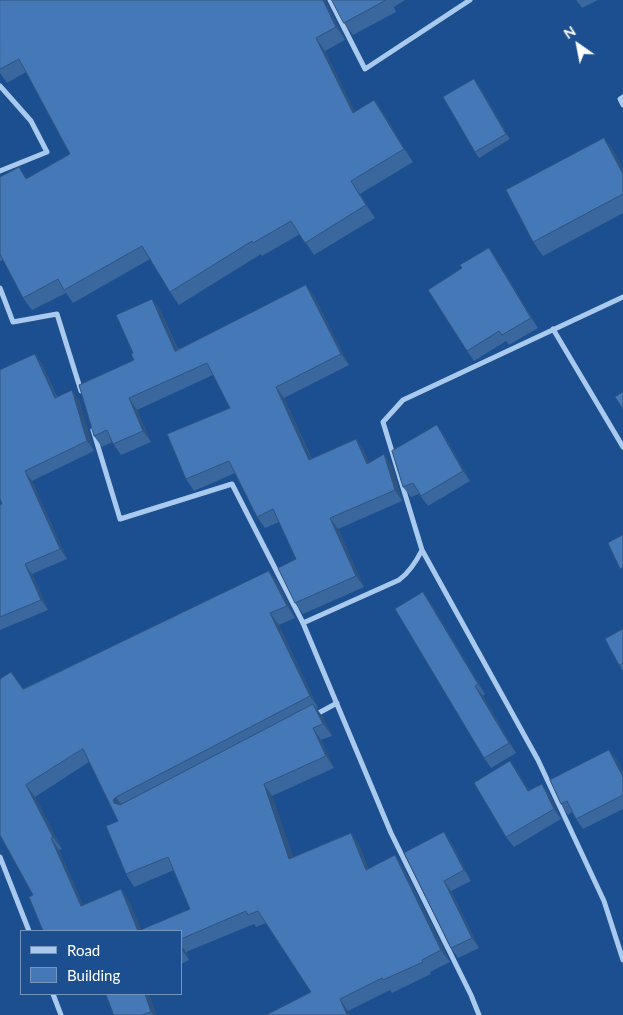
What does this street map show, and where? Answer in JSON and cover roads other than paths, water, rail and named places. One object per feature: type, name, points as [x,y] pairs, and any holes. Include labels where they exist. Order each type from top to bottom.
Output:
[{"type":"street","points":[[330,0],[364,69],[470,0]]},
{"type":"street","points":[[0,86],[30,122],[47,152],[0,171]]},
{"type":"street","points":[[623,97],[620,99],[623,106]]},
{"type":"street","points":[[0,288],[13,322],[57,314],[83,398]]},
{"type":"street","points":[[623,296],[403,400],[382,422],[422,550],[538,760],[604,901],[623,960]]},
{"type":"street","points":[[553,329],[623,446]]},
{"type":"street","points":[[92,426],[120,518],[232,484],[303,623],[391,833],[471,995],[479,1015]]},
{"type":"street","points":[[303,623],[399,580],[414,565],[422,550]]},
{"type":"street","points":[[310,717],[337,703]]},
{"type":"street","points":[[0,857],[29,930]]},
{"type":"street","points":[[53,995],[62,1015]]}]
